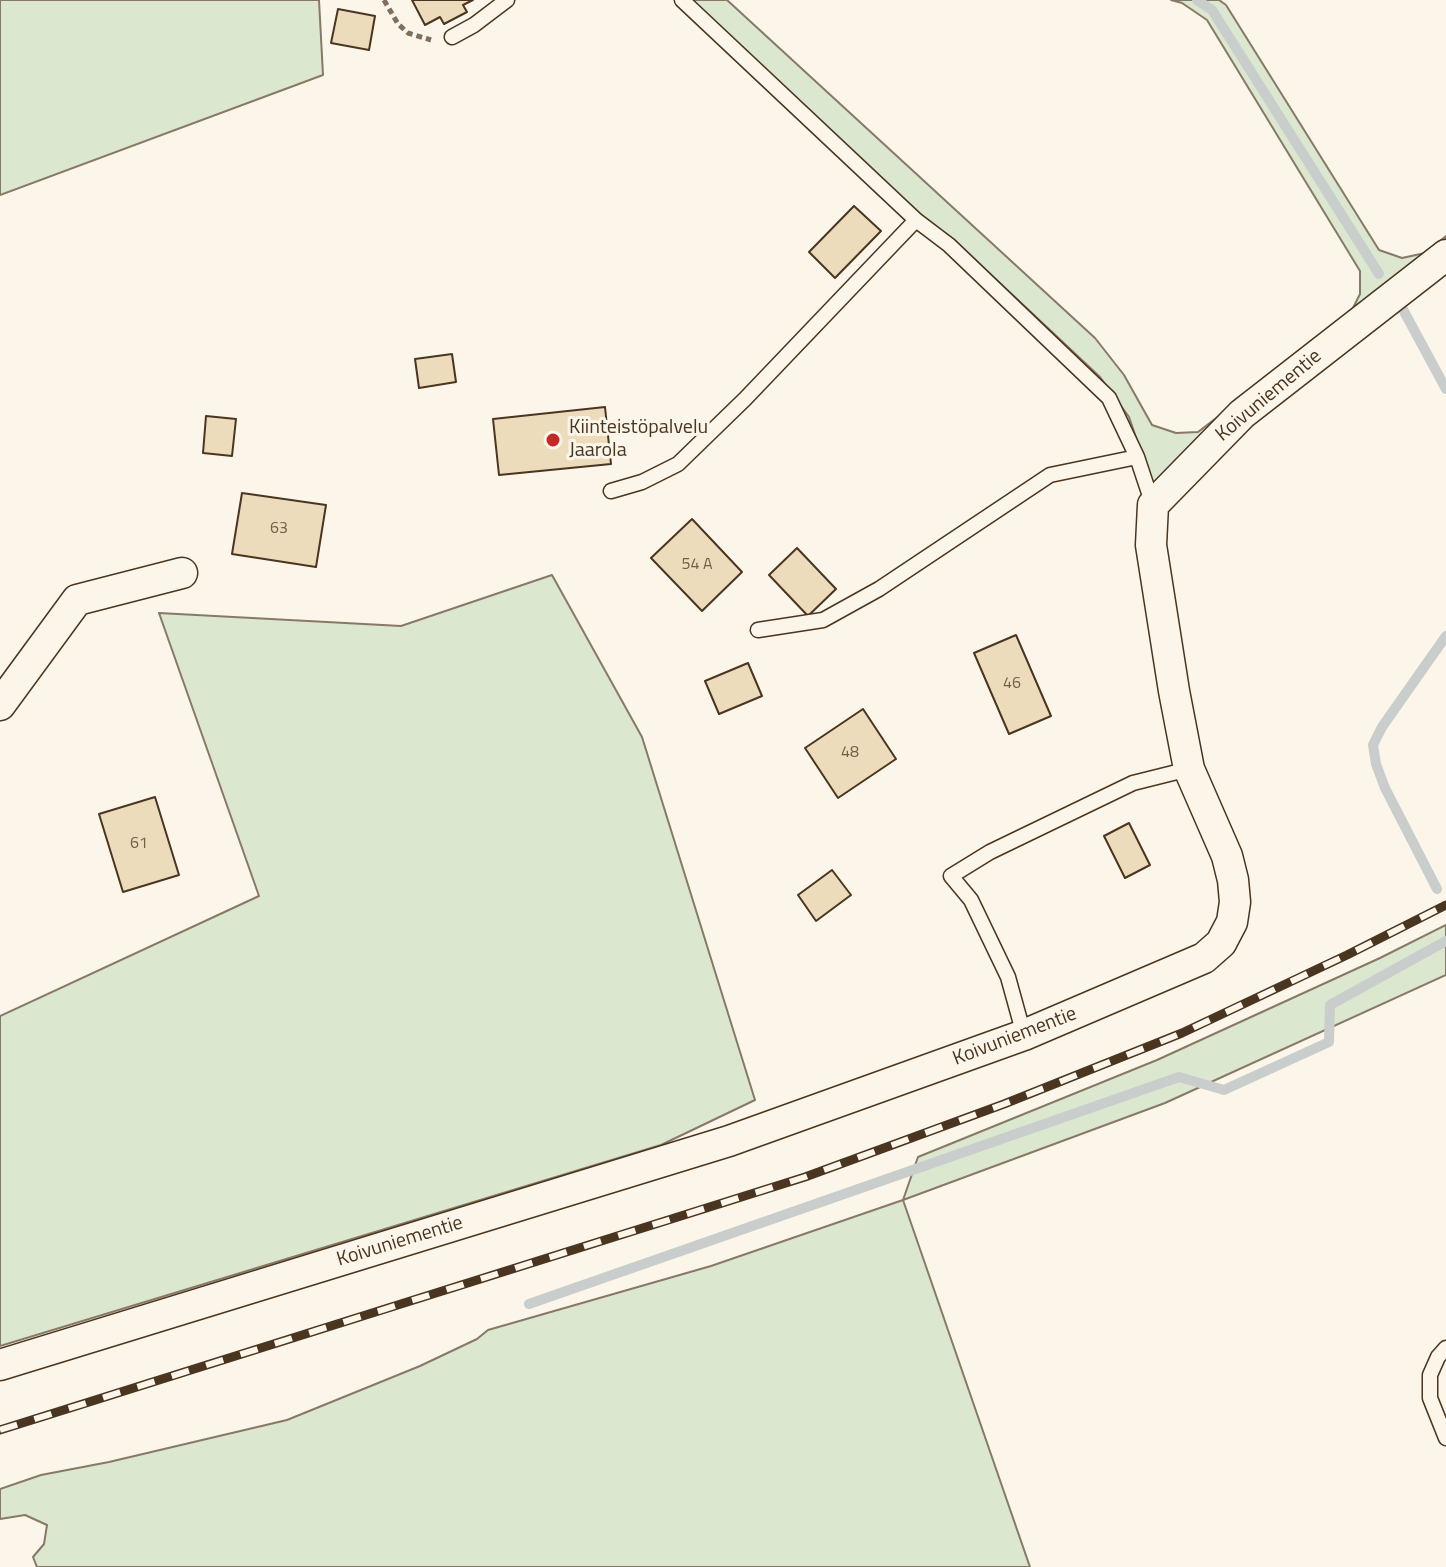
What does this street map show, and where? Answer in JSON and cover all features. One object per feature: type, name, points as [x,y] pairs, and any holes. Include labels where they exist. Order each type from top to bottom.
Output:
[{"type":"street","name":"Koivuniementie","points":[[0,1365],[729,1141],[1024,1035],[1204,958],[1221,943],[1232,922],[1235,902],[1233,880],[1227,856],[1189,769],[1151,545],[1153,505],[1242,414],[1446,255]]},
{"type":"street","points":[[0,705],[77,600],[182,573]]},
{"type":"lane","points":[[452,37],[507,0]]},
{"type":"lane","points":[[682,0],[916,220],[949,245],[1109,398],[1137,457],[1153,505]]},
{"type":"lane","points":[[611,491],[642,482],[678,464],[745,399],[916,220]]},
{"type":"lane","points":[[758,630],[823,620],[879,589],[1050,475],[1137,457]]},
{"type":"lane","points":[[1024,1035],[1008,977],[971,900],[951,876],[990,852],[1133,783],[1189,769]]},
{"type":"lane","points":[[1446,1348],[1430,1375],[1430,1398],[1446,1438]]},
{"type":"path","points":[[384,0],[398,24],[408,33],[430,41],[452,37]]},
{"type":"green space","points":[[0,0],[319,0],[323,75],[0,195]]},
{"type":"green space","points":[[691,0],[727,0],[1095,338],[1124,375],[1152,425],[1176,433],[1198,432],[1349,316],[1360,294],[1360,271],[1207,20],[1182,3],[1171,0],[1219,0],[1226,5],[1379,250],[1402,258],[1425,253],[1446,236],[1446,245],[1163,484],[1152,484],[1129,417],[1100,377],[955,241],[915,210]]},
{"type":"green space","points":[[552,575],[642,737],[755,1100],[661,1145],[0,1346],[0,1016],[259,896],[159,613],[401,626]]},
{"type":"green space","points":[[1446,925],[1446,975],[1165,1103],[903,1200],[918,1157],[1157,1060]]},
{"type":"green space","points":[[903,1200],[1030,1567],[37,1567],[33,1557],[44,1544],[47,1525],[25,1515],[0,1519],[0,1489],[41,1475],[287,1420],[420,1366],[477,1339],[488,1330],[711,1266]]},
{"type":"building","points":[[412,0],[473,0],[463,5],[467,12],[444,24],[440,17],[425,25]]},
{"type":"building","points":[[338,9],[375,16],[369,50],[331,43]]},
{"type":"building","points":[[854,206],[881,231],[835,278],[809,252]]},
{"type":"building","points":[[452,354],[456,382],[419,388],[415,359]]},
{"type":"building","points":[[605,407],[611,464],[499,475],[493,419]]},
{"type":"building","points":[[206,416],[236,419],[232,456],[203,453]]},
{"type":"building","points":[[242,493],[326,505],[316,567],[232,554]]},
{"type":"building","points":[[692,519],[742,572],[702,611],[651,558]]},
{"type":"building","points":[[797,548],[836,589],[808,616],[769,575]]},
{"type":"building","points":[[1016,635],[1051,716],[1009,734],[974,653]]},
{"type":"building","points":[[748,663],[762,696],[719,714],[705,681]]},
{"type":"building","points":[[863,709],[896,759],[838,798],[805,748]]},
{"type":"building","points":[[155,797],[179,875],[123,892],[99,814]]},
{"type":"building","points":[[1129,823],[1150,865],[1125,878],[1104,836]]},
{"type":"building","points":[[832,870],[851,895],[816,921],[798,895]]},
{"type":"waterway","points":[[1197,0],[1212,10],[1379,274]]},
{"type":"waterway","points":[[1400,304],[1446,389]]},
{"type":"waterway","points":[[1437,889],[1385,788],[1373,745],[1382,727],[1446,636]]},
{"type":"waterway","points":[[529,1304],[1179,1077],[1224,1090],[1329,1042],[1330,1005],[1446,941]]},
{"type":"railway","points":[[0,1430],[805,1177],[1004,1104],[1182,1033],[1446,905]]},
{"type":"place","name":"Kiinteistöpalvelu Jaarola","points":[[553,440]]}]
